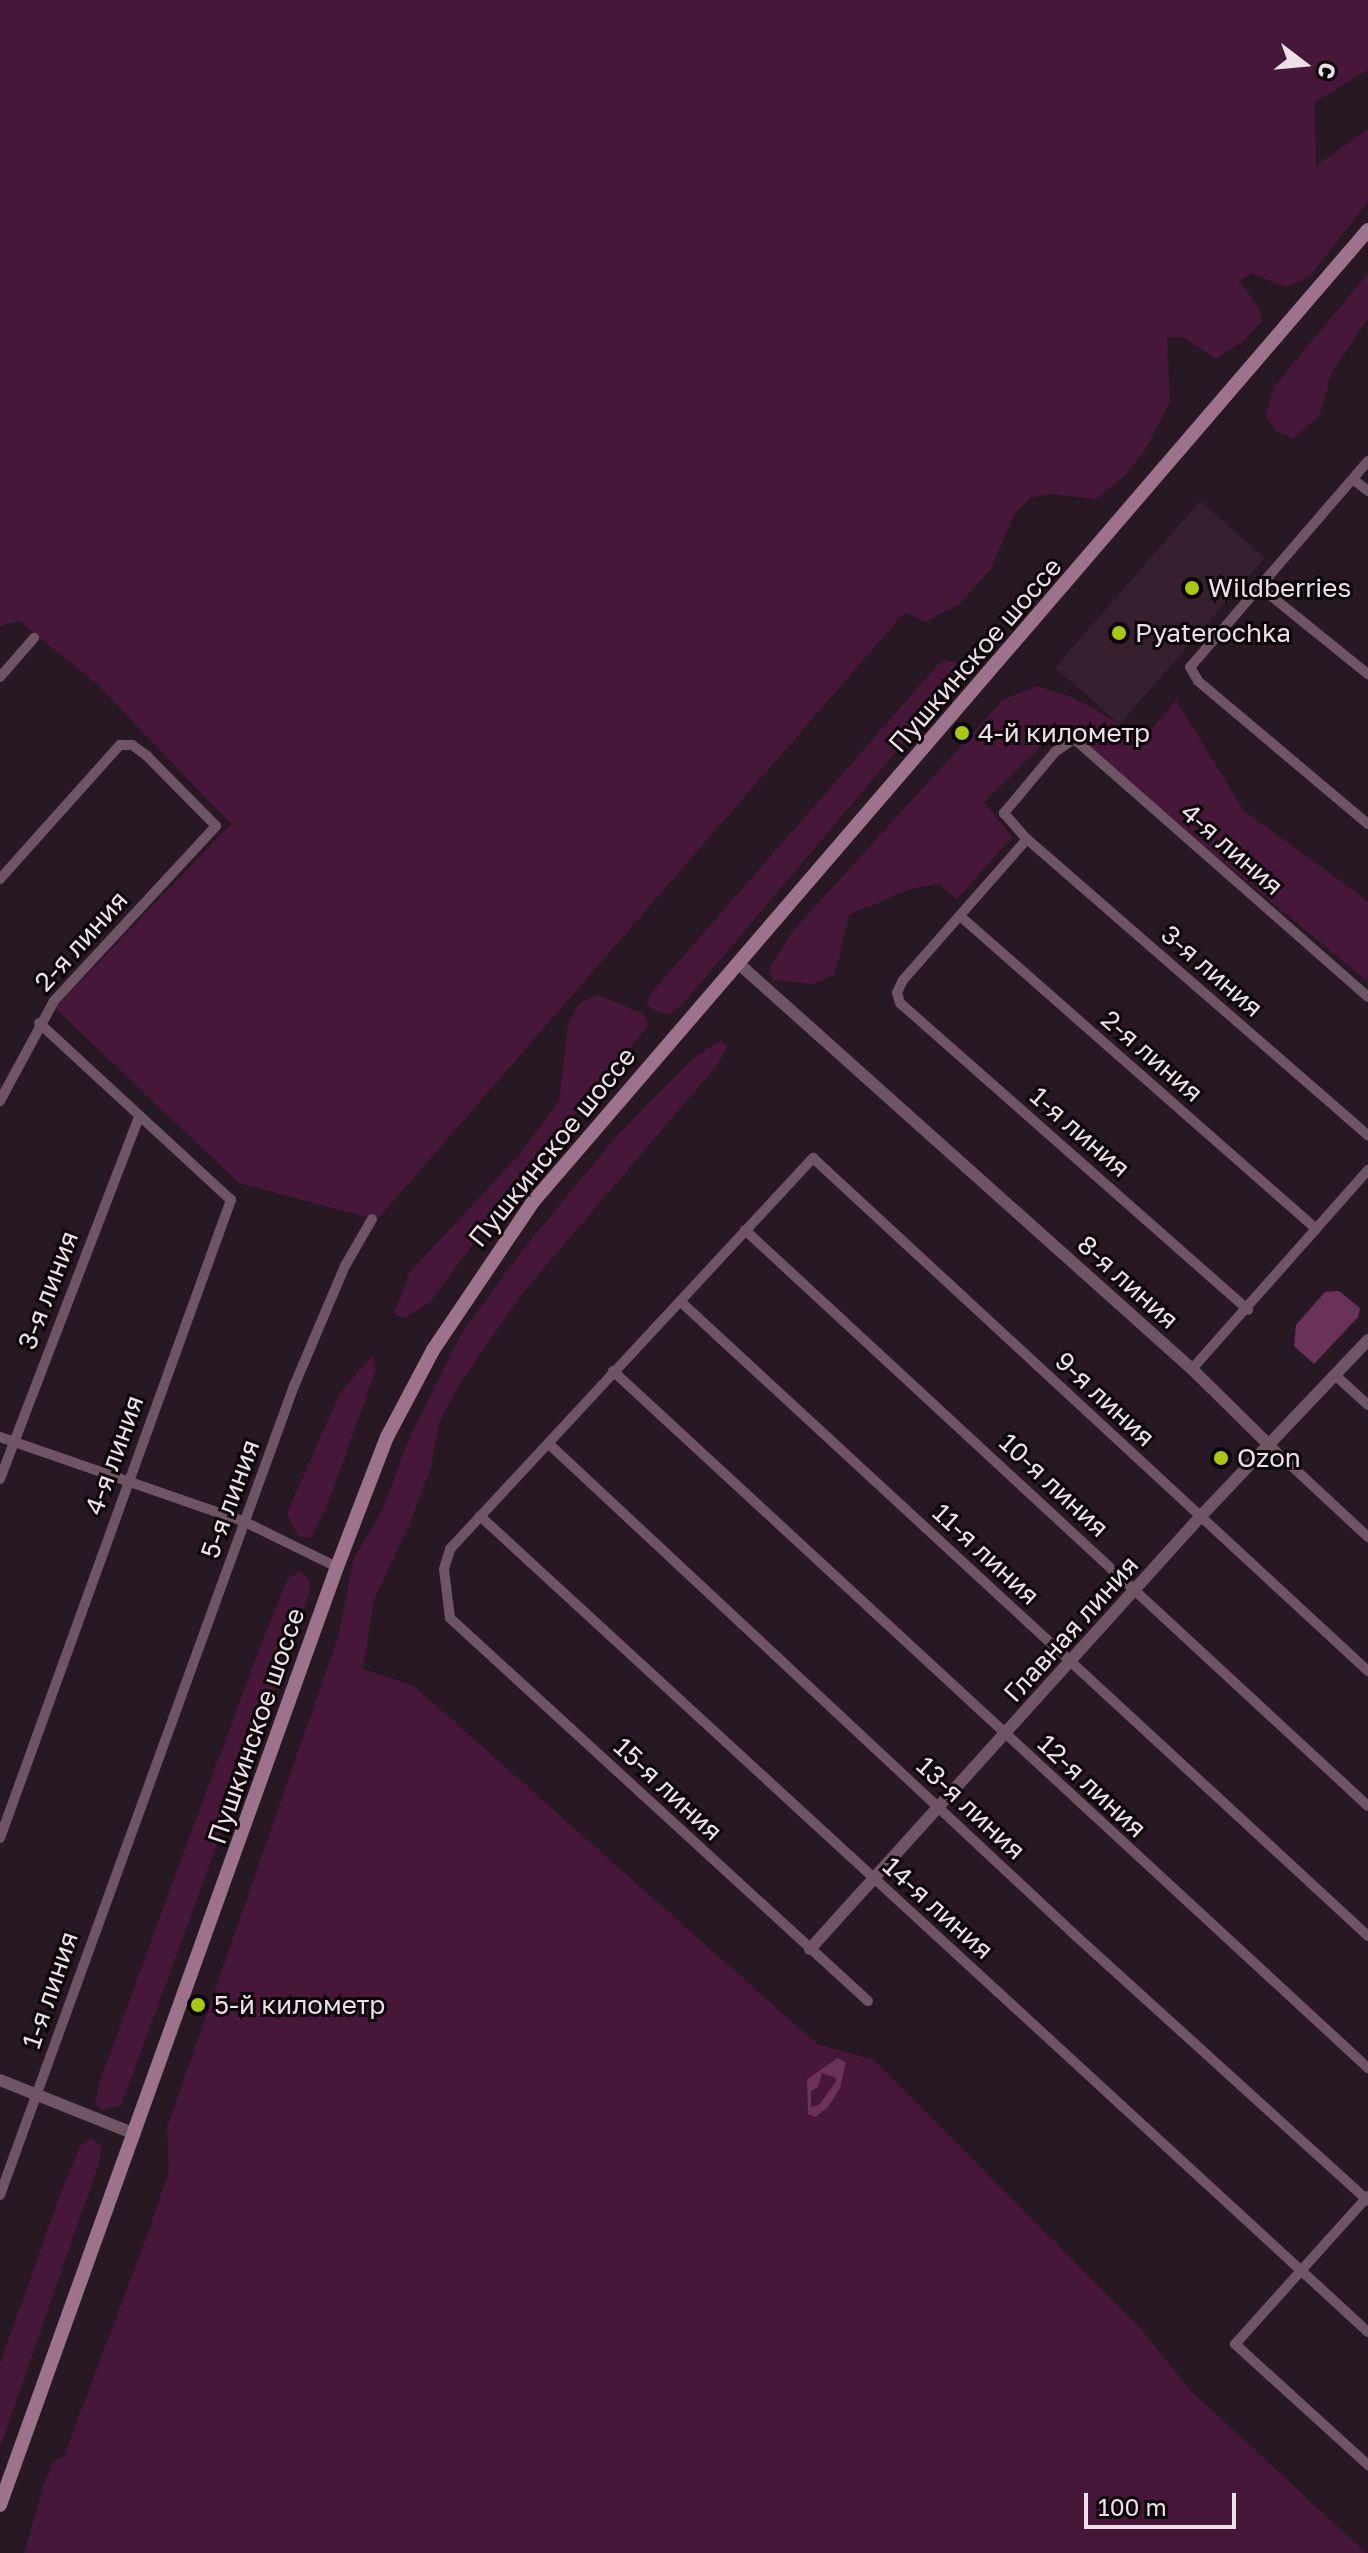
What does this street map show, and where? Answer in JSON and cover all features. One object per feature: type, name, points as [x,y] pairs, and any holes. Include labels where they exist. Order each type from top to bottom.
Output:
[{"type":"main road","name":"Пушкинское шоссе","points":[[0,2505],[337,1567],[387,1437],[491,1257],[738,963],[1368,230]]},
{"type":"street","points":[[1368,461],[1190,667],[1198,681],[1368,824]]},
{"type":"street","points":[[1353,479],[1368,491]]},
{"type":"street","points":[[1260,587],[1368,674]]},
{"type":"street","points":[[0,677],[34,638]]},
{"type":"street","name":"4-я линия","points":[[1066,742],[1074,739],[1368,997]]},
{"type":"street","name":"3-я линия","points":[[1066,742],[1004,813],[1027,839],[1368,1135]]},
{"type":"street","name":"2-я линия","points":[[0,879],[120,745],[132,745],[147,756],[216,826],[39,1023],[0,1101]]},
{"type":"street","points":[[960,916],[1027,839]]},
{"type":"street","name":"2-я линия","points":[[960,916],[1316,1229]]},
{"type":"street","name":"1-я линия","points":[[960,916],[903,980],[897,993],[900,1003],[1248,1310]]},
{"type":"street","name":"8-я линия","points":[[738,963],[1192,1369],[1368,1537]]},
{"type":"street","points":[[39,1023],[139,1116]]},
{"type":"street","name":"3-я линия","points":[[0,1479],[139,1116]]},
{"type":"street","name":"4-я линия","points":[[0,1838],[231,1200],[139,1116]]},
{"type":"street","name":"9-я линия","points":[[745,1230],[813,1158],[1368,1671]]},
{"type":"street","points":[[1192,1369],[1248,1310],[1368,1170]]},
{"type":"street","name":"5-я линия","points":[[140,1799],[319,1325],[372,1219]]},
{"type":"street","points":[[480,1516],[745,1230]]},
{"type":"street","name":"10-я линия","points":[[745,1230],[1368,1806]]},
{"type":"street","name":"11-я линия","points":[[681,1302],[1368,1936]]},
{"type":"street","name":"Главная линия","points":[[810,1949],[1073,1663],[1200,1517],[1368,1340]]},
{"type":"street","name":"12-я линия","points":[[616,1366],[1006,1736],[1368,2068]]},
{"type":"street","points":[[1336,1376],[1368,1405]]},
{"type":"street","points":[[0,1437],[245,1522],[337,1567]]},
{"type":"street","name":"13-я линия","points":[[549,1444],[940,1809],[1367,2198]]},
{"type":"street","name":"15-я линия","points":[[480,1516],[450,1549],[444,1569],[450,1618],[868,2001]]},
{"type":"street","name":"14-я линия","points":[[480,1516],[1368,2332]]},
{"type":"street","name":"1-я линия","points":[[0,2195],[140,1799]]},
{"type":"street","points":[[0,2080],[135,2134]]},
{"type":"street","points":[[1367,2198],[1235,2344],[1368,2465]]},
{"type":"shaded area","points":[[0,0],[1368,0],[1368,70],[1315,102],[1316,166],[1368,129],[1368,202],[1309,277],[1285,287],[1252,273],[1239,281],[1260,309],[1262,321],[1242,342],[1216,359],[1183,337],[1167,337],[1170,402],[1145,450],[1123,477],[1096,499],[1051,494],[1030,498],[1014,515],[991,569],[958,605],[925,622],[905,612],[377,1220],[239,1183],[55,1008],[231,824],[97,684],[19,621],[0,626]]},
{"type":"shaded area","points":[[1368,273],[1368,318],[1332,372],[1319,416],[1293,439],[1276,431],[1265,415],[1274,387]]},
{"type":"shaded area","points":[[1200,501],[1265,557],[1120,724],[1055,668]]},
{"type":"shaded area","points":[[942,660],[956,662],[956,675],[934,707],[682,1005],[669,1015],[655,1011],[647,1004],[651,993]]},
{"type":"shaded area","points":[[1037,686],[1074,698],[1144,738],[1176,700],[1244,811],[1368,901],[1368,982],[1061,727],[984,802],[1012,837],[957,899],[938,884],[910,889],[849,915],[835,974],[814,984],[773,980],[769,968],[792,932],[1003,700]]},
{"type":"shaded area","points":[[598,995],[644,1014],[648,1026],[519,1182],[430,1302],[405,1318],[394,1314],[410,1272],[519,1155],[559,1101],[568,1024],[580,1003]]},
{"type":"shaded area","points":[[720,1041],[727,1046],[718,1064],[521,1295],[459,1385],[439,1423],[431,1467],[409,1526],[374,1599],[363,1669],[414,1686],[817,2044],[874,2060],[1140,2328],[1189,2389],[1366,2553],[24,2553],[44,2484],[53,2462],[64,2456],[169,2171],[167,2128],[338,1637],[354,1558],[384,1507],[407,1443],[461,1334],[521,1252],[615,1138],[692,1059]]},
{"type":"shaded area","points":[[1339,1291],[1360,1308],[1358,1317],[1314,1364],[1294,1346],[1296,1325],[1325,1292]]},
{"type":"shaded area","points":[[373,1355],[376,1370],[327,1506],[311,1538],[298,1536],[287,1513],[340,1393]]},
{"type":"shaded area","points":[[300,1571],[311,1582],[309,1595],[121,2106],[102,2110],[95,2103],[99,2084],[179,1865],[262,1642],[288,1579]]},
{"type":"shaded area","points":[[838,2058],[846,2063],[840,2088],[828,2107],[815,2117],[808,2114],[807,2079]],"holes":[[[822,2073],[836,2078],[819,2105],[811,2107],[811,2091],[818,2087]]]},
{"type":"shaded area","points":[[91,2138],[102,2146],[98,2166],[0,2448],[0,2364],[64,2184],[80,2147]]},
{"type":"place","name":"Wildberries","points":[[1192,588]]},
{"type":"place","name":"Pyaterochka","points":[[1119,633]]},
{"type":"place","name":"4-й километр","points":[[962,733]]},
{"type":"place","name":"Ozon","points":[[1221,1458]]},
{"type":"place","name":"5-й километр","points":[[198,2005]]}]
